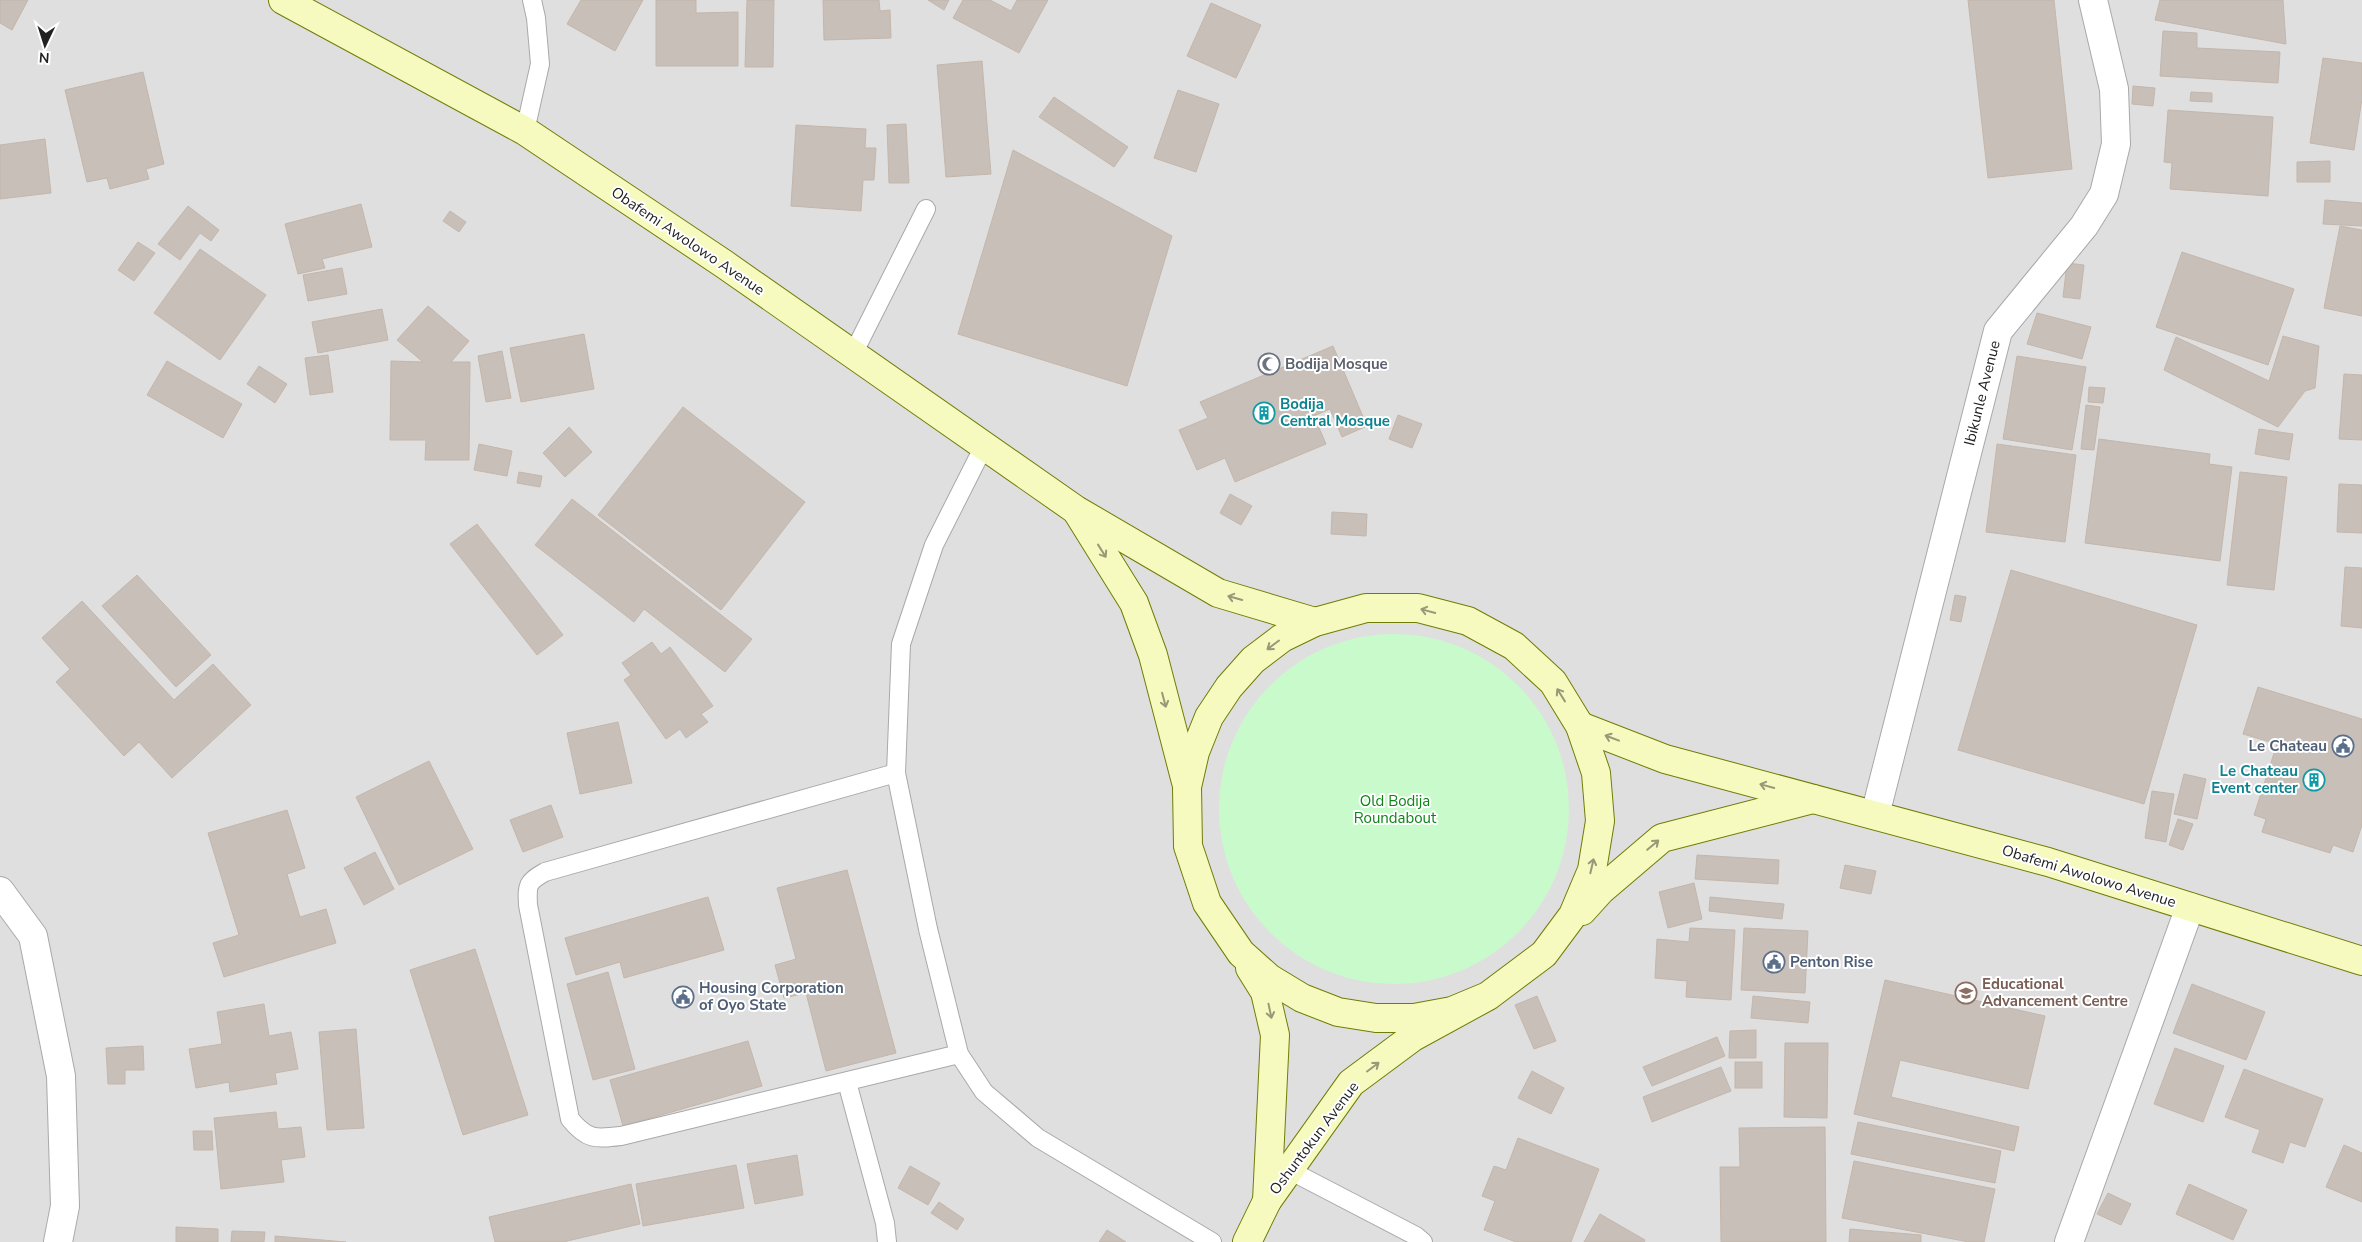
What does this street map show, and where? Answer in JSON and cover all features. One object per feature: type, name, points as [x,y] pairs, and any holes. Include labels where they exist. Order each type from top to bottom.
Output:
[{"type":"main road","name":"Obafemi Awolowo Avenue","points":[[283,0],[525,131],[716,259],[1076,510],[1218,593],[1315,622]]},
{"type":"main road","name":"Obafemi Awolowo Avenue","points":[[1076,510],[1134,603],[1153,655],[1187,787]]},
{"type":"main road","points":[[1544,954],[1573,914],[1592,870],[1600,821],[1596,772],[1580,726],[1553,682],[1514,646],[1468,621],[1418,608],[1366,608],[1315,622],[1282,638],[1253,660],[1229,687],[1209,717],[1195,752],[1187,787],[1188,846],[1207,903],[1241,953],[1270,978],[1302,998],[1348,1013],[1376,1018],[1414,1018],[1452,1010],[1488,996],[1544,954],[1601,890],[1662,838],[1814,798]]},
{"type":"main road","name":"Obafemi Awolowo Avenue","points":[[1580,726],[1665,759],[2048,862],[2362,961]]},
{"type":"main road","name":"Oshuntokun Avenue","points":[[1241,953],[1265,992],[1275,1035],[1267,1200]]},
{"type":"main road","name":"Oshuntokun Avenue","points":[[1247,1242],[1267,1200],[1351,1083],[1413,1037],[1488,996]]},
{"type":"street","name":"Ibikunle Avenue","points":[[1875,815],[1998,331],[2084,226],[2104,194],[2116,144],[2114,89],[2093,0]]},
{"type":"street","points":[[0,891],[33,936],[61,1076],[65,1206],[58,1242]]},
{"type":"street","points":[[2069,1242],[2190,907]]},
{"type":"lane","points":[[525,131],[540,64],[536,18],[532,0]]},
{"type":"lane","points":[[853,354],[926,209]]},
{"type":"lane","points":[[984,446],[934,545],[901,644],[896,772],[928,929],[959,1054],[984,1092],[1038,1138],[1212,1242]]},
{"type":"lane","points":[[896,772],[545,872],[531,880],[527,889],[528,905],[570,1118],[582,1134],[598,1139],[621,1136],[959,1054]]},
{"type":"lane","points":[[847,1082],[885,1224],[887,1242]]},
{"type":"lane","points":[[1289,1170],[1416,1236],[1423,1242]]},
{"type":"shaded area","points":[[0,0],[2362,0],[2362,1242],[0,1242]]},
{"type":"green space","name":"Old Bodija Roundabout","points":[[1377,634],[1411,634],[1445,641],[1477,654],[1505,673],[1530,698],[1549,726],[1562,758],[1569,792],[1569,826],[1562,860],[1549,892],[1530,920],[1505,945],[1477,964],[1445,977],[1411,984],[1377,984],[1343,977],[1311,964],[1283,945],[1258,920],[1239,892],[1226,860],[1219,826],[1219,792],[1226,758],[1239,726],[1258,698],[1283,673],[1311,654],[1343,641]]},
{"type":"building","points":[[0,0],[28,0],[12,30],[0,23]]},
{"type":"building","points":[[581,0],[643,0],[615,51],[567,24]]},
{"type":"building","points":[[656,0],[696,0],[696,13],[738,12],[738,66],[656,66]]},
{"type":"building","points":[[747,0],[774,0],[773,67],[745,67]]},
{"type":"building","points":[[823,0],[879,0],[880,11],[890,10],[891,38],[824,40]]},
{"type":"building","points":[[928,0],[949,0],[944,10]]},
{"type":"building","points":[[963,0],[990,0],[1011,11],[1017,0],[1048,0],[1019,53],[953,18]]},
{"type":"building","points":[[1968,0],[2054,0],[2072,169],[1988,178]]},
{"type":"building","points":[[2160,0],[2283,0],[2286,44],[2155,20]]},
{"type":"building","points":[[1211,3],[1261,25],[1236,78],[1187,56]]},
{"type":"building","points":[[2163,31],[2197,33],[2197,48],[2280,52],[2278,83],[2160,76]]},
{"type":"building","points":[[2323,58],[2362,63],[2362,99],[2354,150],[2310,143]]},
{"type":"building","points":[[982,61],[991,174],[946,177],[937,65]]},
{"type":"building","points":[[143,72],[164,164],[146,169],[149,179],[110,189],[107,178],[87,182],[65,90]]},
{"type":"building","points":[[2133,86],[2155,88],[2153,106],[2132,104]]},
{"type":"building","points":[[1178,90],[1219,104],[1196,172],[1154,158]]},
{"type":"building","points":[[2191,92],[2212,93],[2212,102],[2190,101]]},
{"type":"building","points":[[1054,97],[1128,147],[1114,167],[1039,117]]},
{"type":"building","points":[[2168,110],[2273,117],[2268,196],[2170,189],[2172,163],[2164,162]]},
{"type":"building","points":[[906,124],[909,183],[889,183],[887,125]]},
{"type":"building","points":[[796,125],[866,129],[865,148],[876,148],[874,180],[863,180],[861,211],[791,206]]},
{"type":"building","points":[[45,139],[51,193],[0,199],[0,145]]},
{"type":"building","points":[[1013,150],[1172,236],[1127,386],[958,334]]},
{"type":"building","points":[[2330,161],[2330,182],[2297,182],[2297,162]]},
{"type":"building","points":[[2325,200],[2362,203],[2362,226],[2323,224]]},
{"type":"building","points":[[361,204],[372,247],[322,259],[325,268],[298,274],[285,224]]},
{"type":"building","points":[[188,206],[219,230],[211,241],[200,233],[180,260],[158,244]]},
{"type":"building","points":[[450,211],[466,222],[459,232],[443,221]]},
{"type":"building","points":[[2340,226],[2362,230],[2362,316],[2324,308]]},
{"type":"building","points":[[138,242],[155,253],[134,281],[118,270]]},
{"type":"building","points":[[200,249],[266,295],[220,360],[154,313]]},
{"type":"building","points":[[2182,252],[2294,289],[2268,365],[2156,327]]},
{"type":"building","points":[[2067,263],[2084,265],[2080,299],[2063,297]]},
{"type":"building","points":[[342,268],[347,294],[308,301],[303,275]]},
{"type":"building","points":[[428,306],[469,341],[451,362],[470,362],[469,460],[425,460],[426,440],[390,440],[391,361],[423,362],[397,340]]},
{"type":"building","points":[[382,309],[388,340],[318,353],[312,322]]},
{"type":"building","points":[[2037,313],[2091,327],[2082,359],[2027,344]]},
{"type":"building","points":[[584,334],[594,389],[521,402],[510,348]]},
{"type":"building","points":[[2283,336],[2319,346],[2315,388],[2305,391],[2278,427],[2164,370],[2176,337],[2269,381]]},
{"type":"building","name":"Bodija Central Mosque","points":[[1333,346],[1367,426],[1342,437],[1330,409],[1314,416],[1326,444],[1235,482],[1225,458],[1197,470],[1179,430],[1208,418],[1200,402]]},
{"type":"building","points":[[502,351],[511,398],[486,402],[478,356]]},
{"type":"building","points":[[328,355],[333,392],[310,395],[305,358]]},
{"type":"building","points":[[2017,356],[2086,367],[2072,450],[2003,439]]},
{"type":"building","points":[[167,361],[242,404],[223,438],[147,395]]},
{"type":"building","points":[[259,366],[287,384],[275,403],[247,384]]},
{"type":"building","points":[[2344,374],[2362,375],[2362,440],[2339,439]]},
{"type":"building","points":[[2089,387],[2105,388],[2103,403],[2088,402]]},
{"type":"building","points":[[2086,405],[2100,407],[2094,450],[2081,449]]},
{"type":"building","points":[[683,407],[805,502],[721,610],[598,515]]},
{"type":"building","points":[[1398,415],[1422,424],[1412,448],[1389,439]]},
{"type":"building","points":[[569,427],[592,452],[565,477],[543,453]]},
{"type":"building","points":[[2259,429],[2293,434],[2289,460],[2255,454]]},
{"type":"building","points":[[2099,439],[2210,454],[2209,464],[2232,467],[2220,561],[2085,543]]},
{"type":"building","points":[[479,444],[512,451],[507,476],[474,470]]},
{"type":"building","points":[[1997,444],[2076,455],[2065,542],[1986,532]]},
{"type":"building","points":[[519,472],[542,476],[540,487],[517,483]]},
{"type":"building","points":[[2240,472],[2287,477],[2274,590],[2227,585]]},
{"type":"building","points":[[2339,484],[2362,485],[2362,533],[2337,532]]},
{"type":"building","points":[[1230,494],[1252,506],[1241,525],[1220,513]]},
{"type":"building","points":[[572,499],[752,639],[725,672],[644,609],[634,622],[535,545]]},
{"type":"building","points":[[1332,512],[1367,514],[1366,536],[1331,534]]},
{"type":"building","points":[[477,524],[563,635],[537,655],[450,544]]},
{"type":"building","points":[[2345,567],[2362,568],[2362,628],[2341,626]]},
{"type":"building","points":[[2011,570],[2197,625],[2144,804],[1958,750]]},
{"type":"building","points":[[137,575],[211,655],[176,687],[102,606]]},
{"type":"building","points":[[1955,595],[1966,597],[1961,622],[1950,620]]},
{"type":"building","points":[[82,601],[174,700],[213,664],[251,705],[172,778],[139,742],[124,756],[56,682],[70,669],[42,638]]},
{"type":"building","points":[[652,642],[661,654],[670,647],[713,706],[701,714],[708,722],[686,738],[680,729],[666,739],[624,680],[631,675],[622,663]]},
{"type":"building","name":"Le Chateau Event center","points":[[2258,687],[2362,719],[2362,825],[2353,852],[2333,845],[2330,853],[2262,832],[2266,819],[2254,815],[2277,744],[2243,734]]},
{"type":"building","points":[[618,722],[632,783],[580,794],[567,733]]},
{"type":"building","points":[[429,761],[473,849],[399,885],[356,797]]},
{"type":"building","points":[[2184,774],[2206,779],[2197,819],[2174,814]]},
{"type":"building","points":[[2152,791],[2174,794],[2166,842],[2145,838]]},
{"type":"building","points":[[551,805],[563,837],[523,852],[510,820]]},
{"type":"building","points":[[287,810],[305,868],[287,874],[300,917],[326,909],[336,943],[224,977],[213,943],[239,935],[208,833]]},
{"type":"building","points":[[2178,819],[2193,824],[2183,850],[2169,845]]},
{"type":"building","points":[[375,852],[394,889],[364,905],[344,868]]},
{"type":"building","points":[[1697,855],[1779,860],[1778,884],[1695,879]]},
{"type":"building","points":[[1845,865],[1876,871],[1871,894],[1840,888]]},
{"type":"building","points":[[847,870],[896,1053],[826,1071],[806,993],[784,998],[775,965],[796,959],[777,888]]},
{"type":"building","points":[[1694,883],[1702,919],[1668,928],[1659,892]]},
{"type":"building","points":[[708,897],[724,950],[624,978],[620,962],[576,975],[565,938]]},
{"type":"building","points":[[1710,897],[1784,904],[1782,919],[1709,911]]},
{"type":"building","points":[[1690,928],[1735,930],[1731,1000],[1686,997],[1687,981],[1655,978],[1657,939],[1689,942]]},
{"type":"building","points":[[1744,928],[1808,931],[1805,993],[1741,990]]},
{"type":"building","points":[[475,949],[528,1115],[463,1135],[410,970]]},
{"type":"building","points":[[608,972],[635,1069],[593,1080],[567,984]]},
{"type":"building","points":[[1885,980],[2045,1016],[2028,1089],[1900,1060],[1891,1097],[2019,1127],[2014,1151],[1854,1114]]},
{"type":"building","points":[[2192,984],[2265,1012],[2246,1060],[2173,1033]]},
{"type":"building","points":[[1537,996],[1556,1041],[1534,1049],[1515,1005]]},
{"type":"building","points":[[1753,996],[1810,1002],[1808,1023],[1751,1018]]},
{"type":"building","points":[[264,1004],[269,1036],[291,1032],[298,1069],[275,1073],[277,1084],[230,1092],[229,1082],[196,1088],[189,1049],[222,1044],[217,1012]]},
{"type":"building","points":[[356,1029],[364,1128],[327,1130],[319,1032]]},
{"type":"building","points":[[1756,1030],[1756,1058],[1729,1058],[1730,1031]]},
{"type":"building","points":[[1717,1037],[1725,1056],[1652,1086],[1643,1067]]},
{"type":"building","points":[[748,1041],[762,1086],[623,1126],[610,1080]]},
{"type":"building","points":[[1785,1043],[1828,1043],[1827,1118],[1784,1117]]},
{"type":"building","points":[[143,1046],[144,1070],[125,1070],[125,1084],[108,1084],[106,1048]]},
{"type":"building","points":[[2175,1048],[2224,1066],[2203,1122],[2154,1104]]},
{"type":"building","points":[[1735,1062],[1762,1062],[1762,1088],[1735,1088]]},
{"type":"building","points":[[1721,1067],[1731,1091],[1652,1122],[1643,1097]]},
{"type":"building","points":[[2244,1069],[2323,1099],[2305,1147],[2290,1142],[2283,1163],[2252,1152],[2260,1130],[2225,1117]]},
{"type":"building","points":[[1532,1071],[1564,1088],[1551,1114],[1518,1098]]},
{"type":"building","points":[[276,1112],[278,1129],[301,1127],[305,1157],[281,1160],[284,1182],[221,1189],[214,1118]]},
{"type":"building","points":[[1858,1122],[2001,1151],[1995,1183],[1851,1154]]},
{"type":"building","points":[[1825,1127],[1826,1242],[1721,1242],[1720,1167],[1740,1167],[1739,1128]]},
{"type":"building","points":[[193,1131],[212,1131],[213,1150],[194,1150]]},
{"type":"building","points":[[1518,1138],[1599,1169],[1571,1242],[1516,1242],[1484,1230],[1495,1201],[1482,1196],[1494,1166],[1506,1170]]},
{"type":"building","points":[[2344,1145],[2362,1153],[2362,1202],[2326,1187]]},
{"type":"building","points":[[797,1155],[803,1195],[755,1204],[747,1164]]},
{"type":"building","points":[[1854,1161],[1995,1189],[1984,1242],[1969,1242],[1842,1218]]},
{"type":"building","points":[[736,1165],[744,1208],[643,1226],[636,1184]]},
{"type":"building","points":[[910,1166],[940,1183],[928,1205],[898,1188]]},
{"type":"building","points":[[631,1184],[640,1224],[563,1242],[495,1242],[489,1217]]},
{"type":"building","points":[[2189,1184],[2247,1210],[2233,1240],[2176,1214]]},
{"type":"building","points":[[2108,1193],[2131,1204],[2121,1225],[2097,1214]]},
{"type":"building","points":[[939,1202],[964,1219],[957,1230],[931,1213]]},
{"type":"building","points":[[1600,1214],[1645,1240],[1644,1242],[1584,1242]]},
{"type":"building","points":[[176,1227],[218,1229],[218,1242],[176,1242]]},
{"type":"building","points":[[1850,1229],[1921,1235],[1921,1242],[1849,1242]]},
{"type":"building","points":[[1107,1230],[1126,1242],[1099,1242]]},
{"type":"building","points":[[232,1231],[265,1232],[264,1242],[231,1242]]},
{"type":"building","points":[[275,1236],[346,1242],[275,1242]]},
{"type":"place","name":"Bodija Mosque","points":[[1269,364]]},
{"type":"place","name":"Bodija Central Mosque","points":[[1264,413]]},
{"type":"place","name":"Le Chateau","points":[[2343,746]]},
{"type":"place","name":"Le Chateau Event center","points":[[2314,780]]},
{"type":"place","name":"Penton Rise","points":[[1774,962]]},
{"type":"place","name":"Educational Advancement Centre","points":[[1966,993]]},
{"type":"place","name":"Housing Corporation of Oyo State","points":[[683,997]]}]
